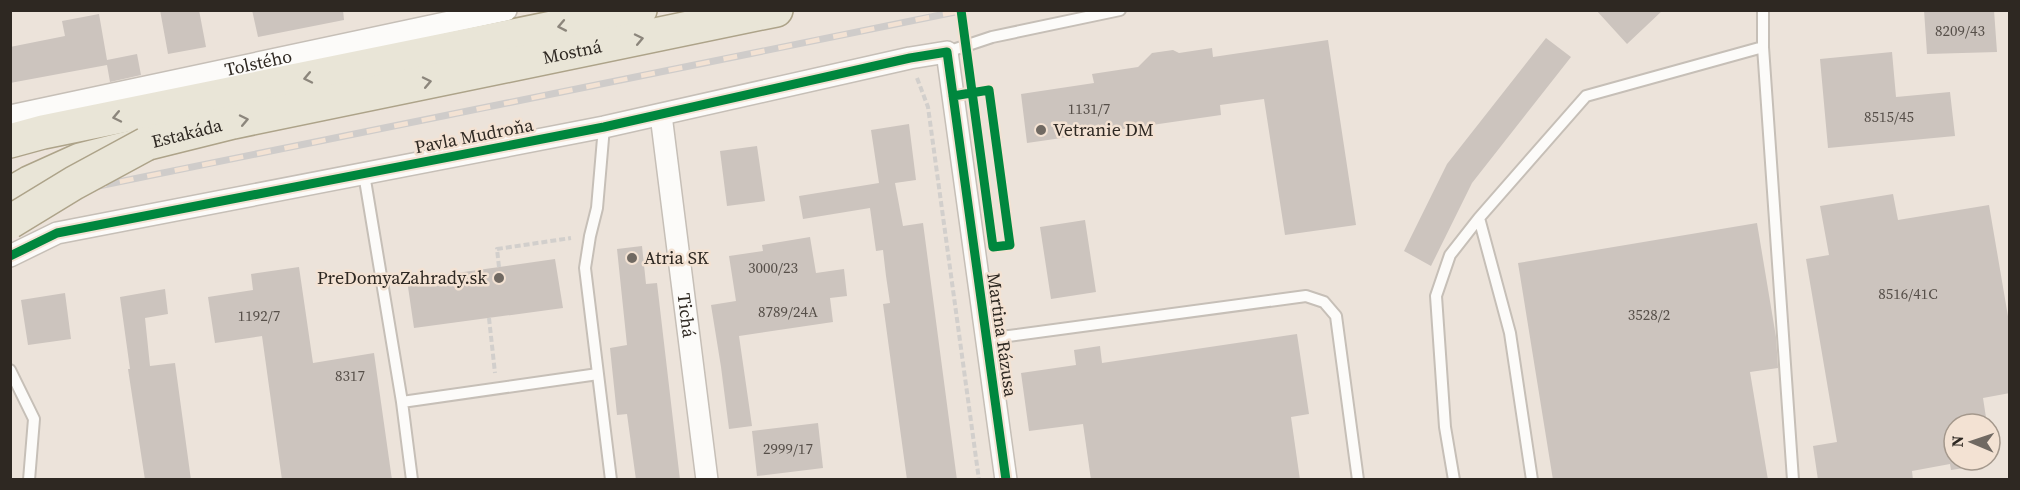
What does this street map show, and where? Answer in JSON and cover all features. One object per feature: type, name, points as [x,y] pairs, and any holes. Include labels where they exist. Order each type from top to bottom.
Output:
[{"type":"main road","name":"Mostná","points":[[368,80],[640,10]]},
{"type":"main road","name":"Mostná","points":[[368,80],[776,10]]},
{"type":"main road","name":"Estakáda","points":[[10,141],[43,132],[368,80]]},
{"type":"main road","name":"Estakáda","points":[[10,194],[28,183],[80,160],[232,122],[368,80]]},
{"type":"main road","points":[[10,222],[74,183],[147,144]]},
{"type":"street","name":"Tolstého","points":[[10,116],[506,10]]},
{"type":"street","name":"Pavla Mudroňa","points":[[10,256],[57,233],[604,127],[910,58],[947,52]]},
{"type":"street","name":"Martina Rázusa","points":[[947,52],[1006,480]]},
{"type":"street","name":"Tichá","points":[[661,115],[707,480]]},
{"type":"lane","points":[[947,52],[992,38],[1120,10]]},
{"type":"lane","points":[[1763,10],[1763,47],[1792,480]]},
{"type":"lane","points":[[1454,480],[1445,427],[1436,296],[1450,255],[1479,218],[1586,96],[1763,47]]},
{"type":"lane","points":[[604,127],[597,208],[585,268],[611,480]]},
{"type":"lane","points":[[364,174],[402,402],[412,480]]},
{"type":"lane","points":[[1479,218],[1510,333],[1532,480]]},
{"type":"lane","points":[[986,339],[1306,296],[1324,302],[1336,316],[1358,480]]},
{"type":"lane","points":[[10,370],[34,419],[29,480]]},
{"type":"lane","points":[[402,402],[598,374]]},
{"type":"path","points":[[910,58],[928,107],[979,480]]},
{"type":"path","points":[[499,267],[497,249],[590,236]]},
{"type":"path","points":[[489,318],[497,388]]},
{"type":"building","points":[[160,10],[199,10],[206,47],[168,54]]},
{"type":"building","points":[[252,10],[343,10],[344,20],[258,37]]},
{"type":"building","points":[[1596,10],[1663,10],[1627,44]]},
{"type":"building","points":[[1924,10],[1994,10],[1997,52],[1927,54]]},
{"type":"building","points":[[99,14],[107,60],[137,54],[141,75],[110,82],[107,65],[10,83],[10,47],[65,36],[62,21]]},
{"type":"building","points":[[1546,38],[1571,57],[1472,183],[1431,266],[1404,251],[1447,164]]},
{"type":"building","points":[[1328,40],[1356,225],[1285,235],[1264,99],[1220,105],[1221,115],[1027,143],[1021,94],[1094,83],[1092,74],[1138,67],[1152,53],[1173,50],[1179,53],[1212,48],[1213,57]]},
{"type":"building","points":[[1892,52],[1896,97],[1950,92],[1955,136],[1828,148],[1820,59]]},
{"type":"building","points":[[909,124],[916,180],[895,183],[903,226],[923,223],[957,480],[907,480],[883,304],[890,303],[883,250],[876,251],[870,208],[803,219],[799,196],[879,183],[871,130]]},
{"type":"building","points":[[757,146],[765,201],[727,206],[720,151]]},
{"type":"building","points":[[1893,194],[1898,220],[1989,205],[2010,328],[2010,393],[1983,398],[1985,412],[1942,412],[1942,465],[1912,471],[1913,480],[1818,480],[1813,446],[1837,442],[1806,259],[1829,255],[1820,206]]},
{"type":"building","points":[[1085,220],[1096,292],[1051,299],[1040,227]]},
{"type":"building","points":[[1757,223],[1776,337],[1778,368],[1750,372],[1768,480],[1553,480],[1518,263]]},
{"type":"building","points":[[810,237],[816,273],[844,269],[847,296],[830,298],[833,322],[739,336],[752,426],[729,429],[711,305],[736,301],[729,256],[763,251],[762,245]]},
{"type":"building","points":[[642,246],[646,284],[657,283],[680,480],[636,480],[627,414],[617,415],[610,348],[627,345],[617,249]]},
{"type":"building","points":[[555,259],[563,308],[414,328],[407,280]]},
{"type":"building","points":[[299,267],[313,363],[374,353],[392,480],[282,480],[262,336],[215,343],[208,297],[253,290],[251,274]]},
{"type":"building","points":[[165,289],[168,314],[145,318],[150,366],[175,363],[191,480],[145,480],[128,369],[130,369],[120,297]]},
{"type":"building","points":[[65,293],[71,339],[28,345],[21,300]]},
{"type":"building","points":[[1297,334],[1309,414],[1291,417],[1300,480],[1091,480],[1083,424],[1029,431],[1021,373],[1076,365],[1074,350],[1100,346],[1102,363]]},
{"type":"building","points":[[818,423],[823,468],[757,476],[752,431]]},
{"type":"railway","points":[[10,204],[965,10]]},
{"type":"cycle path","points":[[953,96],[989,90],[1010,245],[993,247],[961,10]]},
{"type":"cycle path","points":[[10,256],[57,233],[604,127],[910,58],[947,52],[1006,480]]},
{"type":"place","name":"Vetranie DM","points":[[1041,130]]},
{"type":"place","name":"Atria SK","points":[[632,258]]},
{"type":"place","name":"PreDomyaZahrady.sk","points":[[499,278]]}]
